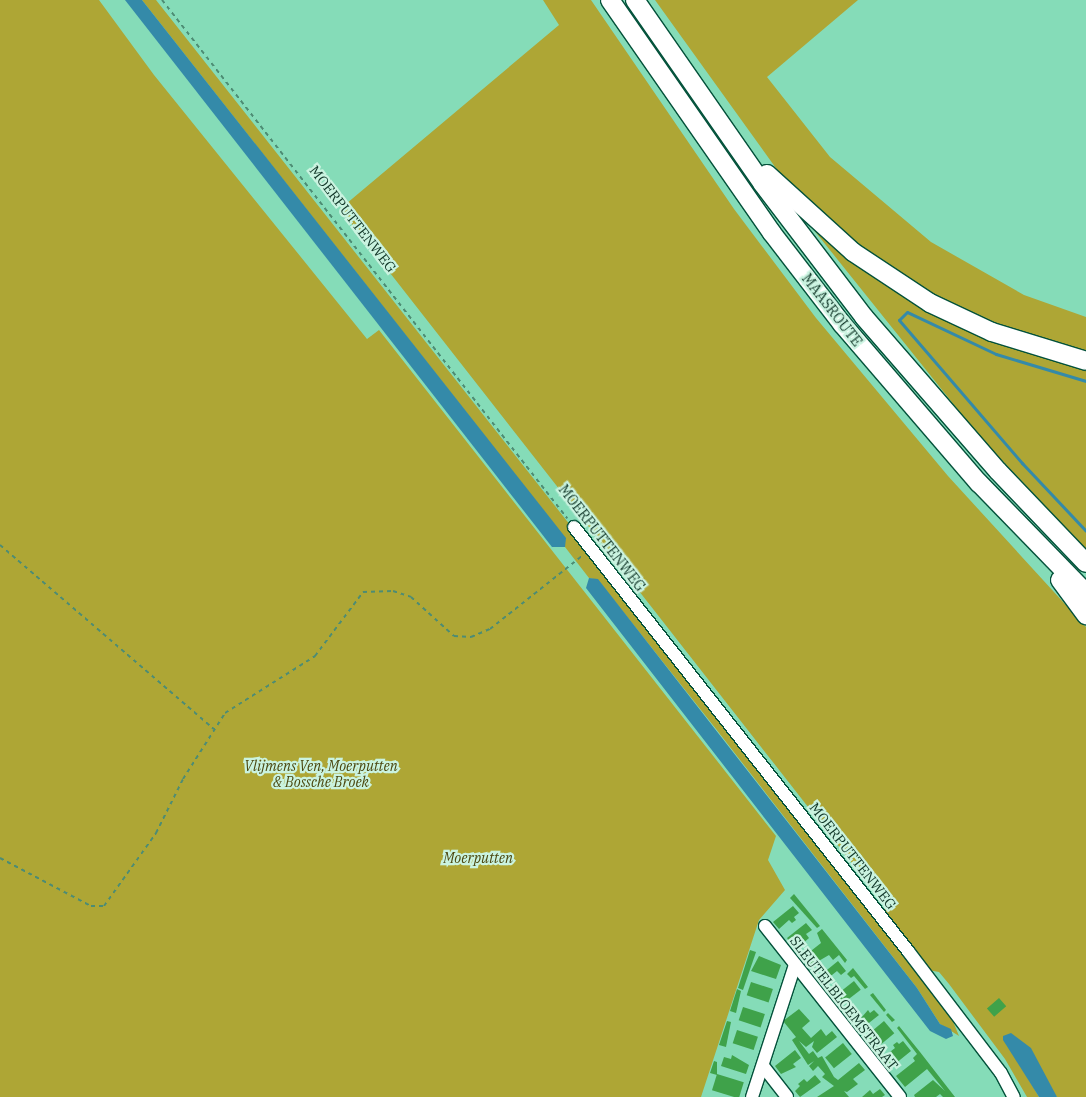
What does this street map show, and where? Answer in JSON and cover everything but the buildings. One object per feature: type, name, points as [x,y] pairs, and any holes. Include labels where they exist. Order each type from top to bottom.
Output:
[{"type":"highway","name":"MAASROUTE","points":[[610,0],[767,226],[837,317],[932,431],[1027,535],[1086,593]]},
{"type":"highway","name":"MAASROUTE","points":[[635,0],[729,137],[829,272],[906,367],[998,471],[1086,563]]},
{"type":"highway","points":[[729,137],[821,226],[889,278],[930,303],[992,332],[1086,361]]},
{"type":"highway","points":[[1027,535],[1086,615]]},
{"type":"street","name":"MOERPUTTENWEG","points":[[574,527],[908,951],[1001,1073],[1014,1097]]},
{"type":"street","name":"SLEUTELBLOEMSTRAAT","points":[[765,926],[900,1097]]},
{"type":"street","points":[[752,1097],[795,965]]},
{"type":"street","points":[[763,1066],[787,1097]]},
{"type":"path","name":"MOERPUTTENWEG","points":[[162,0],[574,527]]},
{"type":"path","points":[[0,544],[215,730]]},
{"type":"path","points":[[0,858],[92,906],[104,906],[156,833],[183,779],[225,713],[315,656],[363,592],[393,591],[411,597],[454,636],[471,637],[490,629],[591,549]]},
{"type":"green space","name":"Vlijmens Ven, Moerputten & Bossche Broek","points":[[0,0],[99,0],[154,75],[367,339],[379,330],[776,836],[768,860],[785,890],[759,920],[701,1097],[0,1097]]},
{"type":"green space","points":[[142,0],[156,0],[731,729],[952,1019],[959,1036],[940,1024],[917,988],[716,729],[598,580],[589,578],[565,547],[565,538]]},
{"type":"green space","points":[[543,0],[591,0],[734,209],[816,318],[948,476],[1086,627],[1086,1097],[1057,1097],[1006,1041],[1039,1097],[1027,1097],[1005,1059],[949,984],[939,972],[928,970],[886,914],[884,904],[340,209],[559,25]]},
{"type":"green space","points":[[655,0],[858,0],[767,77],[830,157],[931,242],[1024,295],[1086,317],[1086,352],[1009,330],[955,308],[862,251],[805,201],[778,171]]},
{"type":"green space","points":[[809,224],[845,256],[1086,368],[1086,549],[979,436]]},
{"type":"water","points":[[125,0],[142,0],[566,538],[565,547],[552,547]]},
{"type":"water","points":[[589,578],[598,579],[917,988],[940,1024],[951,1029],[953,1036],[946,1039],[930,1031],[586,588]]},
{"type":"water","points":[[1011,1033],[1031,1048],[1057,1097],[1039,1097],[1003,1040],[1003,1036]]},
{"type":"waterway","points":[[1086,381],[996,354],[907,312],[899,320],[1022,463],[1086,531]]},
{"type":"park label","name":"Moerputten","points":[[478,858]]}]
